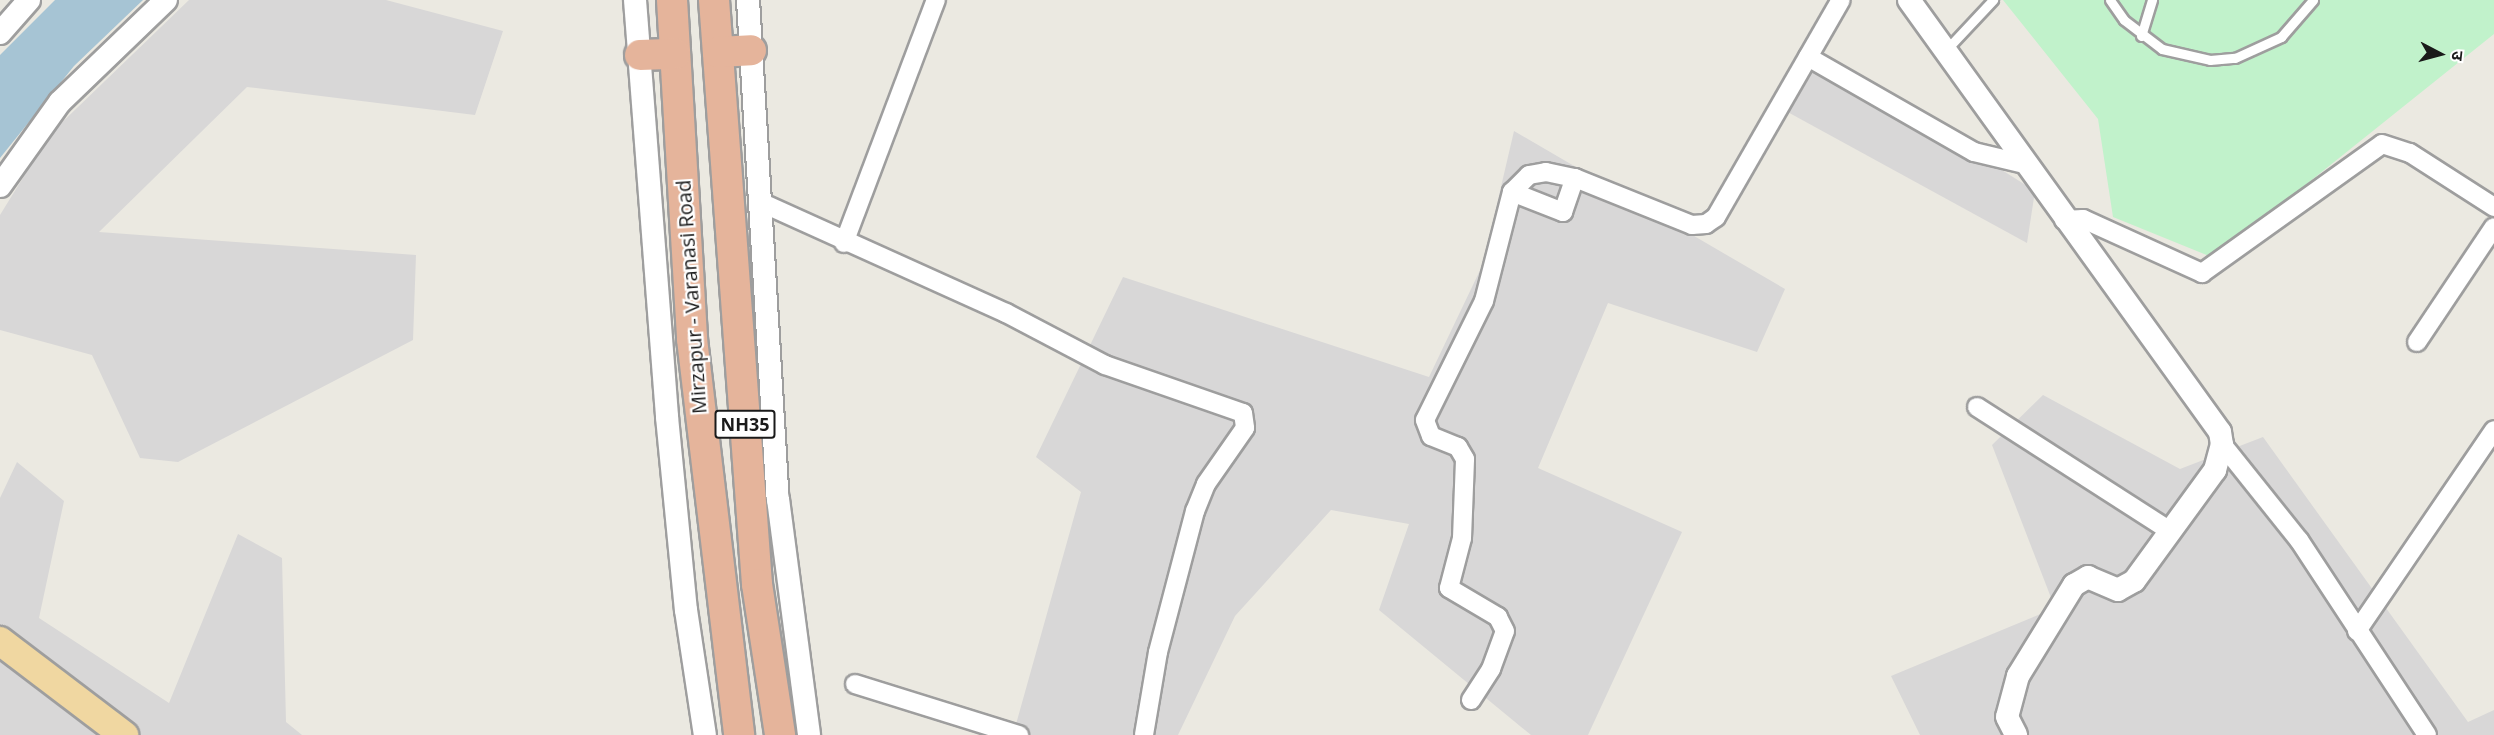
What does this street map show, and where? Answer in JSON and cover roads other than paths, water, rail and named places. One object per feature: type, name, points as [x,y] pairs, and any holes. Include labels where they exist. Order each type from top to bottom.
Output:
[{"type":"highway","name":"Mirzapur - Varanasi Road","points":[[672,0],[692,339],[739,735]]},
{"type":"highway","name":"NH35","points":[[714,0],[757,585],[780,735]]},
{"type":"highway","points":[[718,52],[751,50]]},
{"type":"highway","points":[[640,55],[675,54]]},
{"type":"main road","points":[[0,641],[124,735]]},
{"type":"street","points":[[0,33],[29,0]]},
{"type":"street","points":[[0,186],[60,102],[166,0]]},
{"type":"street","points":[[635,0],[685,598],[705,735]]},
{"type":"street","points":[[748,0],[778,499],[809,735]]},
{"type":"street","points":[[844,243],[936,0]]},
{"type":"street","points":[[1471,700],[1491,669],[1505,631],[1498,617],[1449,588],[1462,538],[1466,459],[1458,447],[1431,436],[1425,420],[1484,302],[1512,192],[1529,175],[1575,178],[1692,225],[1706,224],[1716,218],[1840,0]]},
{"type":"street","points":[[1909,0],[2028,165],[2064,220],[2220,432],[2222,444],[2215,470],[2126,588],[2088,577],[2074,585],[2018,676],[2007,717],[2016,735]]},
{"type":"street","points":[[1808,57],[1974,152],[2028,165]]},
{"type":"street","points":[[2064,220],[2083,219],[2202,273],[2382,144],[2410,153],[2494,207]]},
{"type":"street","points":[[1512,192],[1563,212],[1575,178]]},
{"type":"street","points":[[760,202],[844,243],[1006,313],[1105,365],[1243,413],[1245,428],[1206,484],[1195,511],[1158,652],[1144,735]]},
{"type":"street","points":[[2417,342],[2494,226]]},
{"type":"street","points":[[1977,407],[2170,531]]},
{"type":"street","points":[[2357,631],[2494,430]]},
{"type":"street","points":[[2222,444],[2299,540],[2427,735]]},
{"type":"street","points":[[855,684],[1019,735]]},
{"type":"lane","points":[[1946,50],[1994,0]]},
{"type":"lane","points":[[2110,0],[2141,36],[2185,57],[2235,57],[2281,37],[2313,0]]},
{"type":"lane","points":[[2141,36],[2152,0]]},
{"type":"water","points":[[55,0],[143,0],[74,66],[0,158],[0,55]]}]
